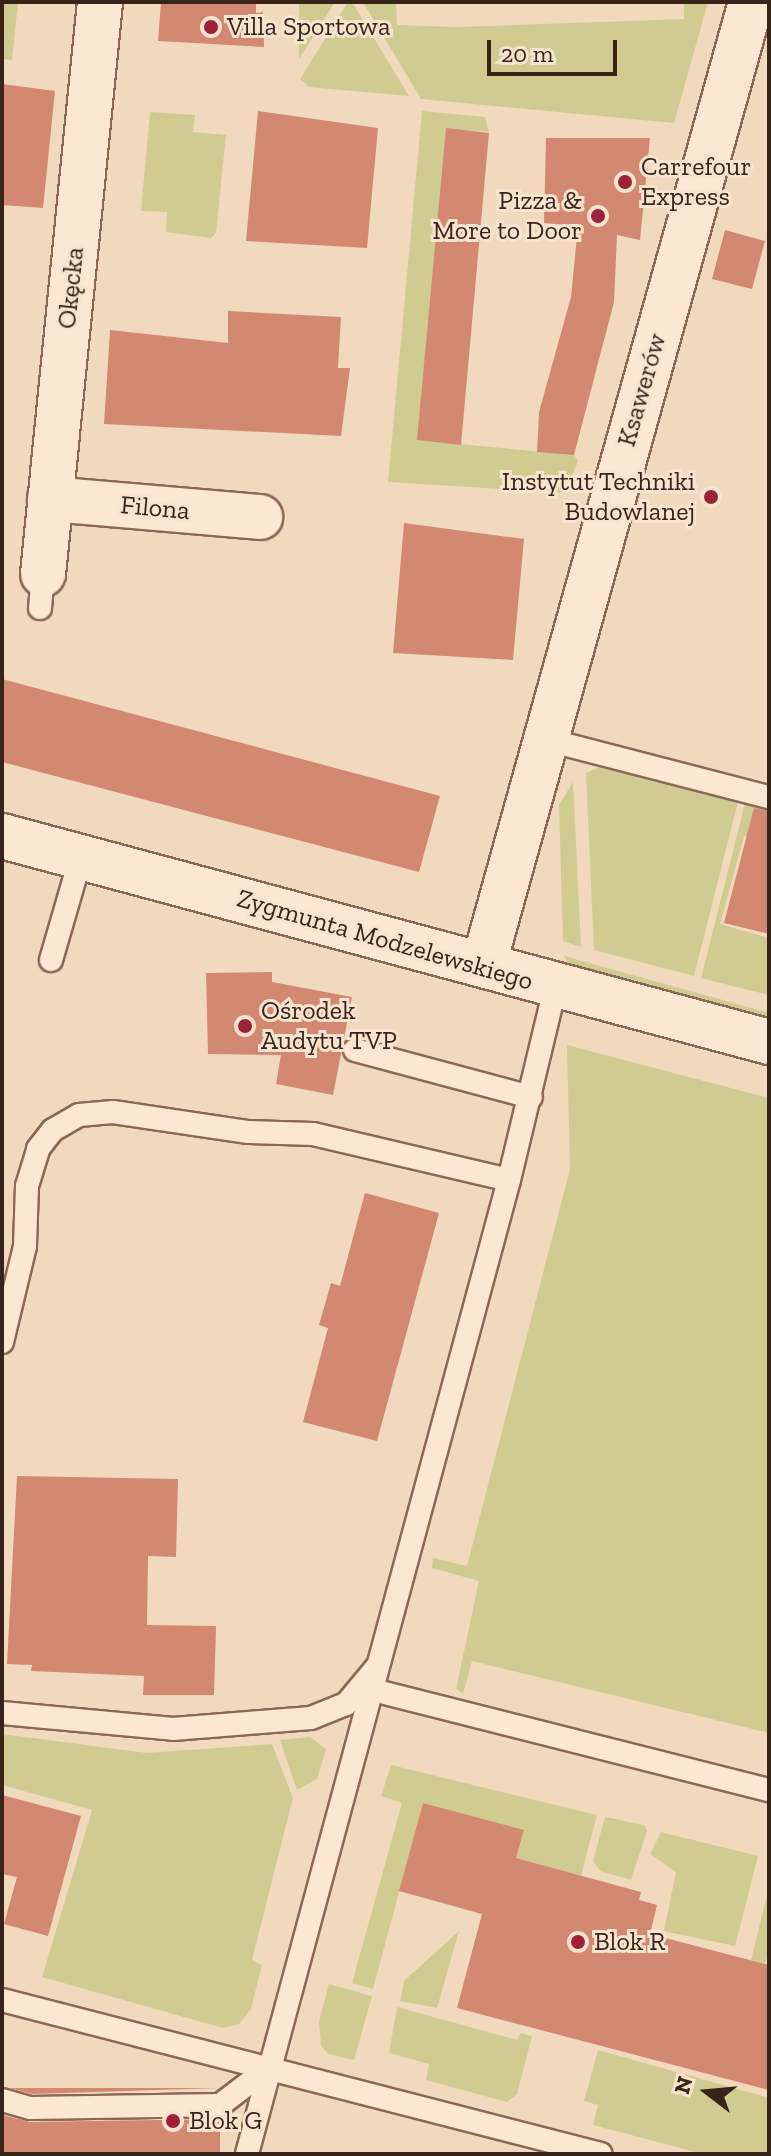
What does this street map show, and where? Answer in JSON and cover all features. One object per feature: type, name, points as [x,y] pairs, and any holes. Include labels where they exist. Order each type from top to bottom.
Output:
[{"type":"street","name":"Okęcka","points":[[41,591],[100,2]]},
{"type":"street","name":"Ksawerów","points":[[484,963],[751,2]]},
{"type":"street","name":"Filona","points":[[50,499],[260,517]]},
{"type":"street","name":"Zygmunta Modzelewskiego","points":[[2,836],[484,963],[555,988],[769,1042]]},
{"type":"lane","points":[[544,739],[769,797]]},
{"type":"lane","points":[[51,960],[81,857]]},
{"type":"lane","points":[[247,2154],[382,1661],[531,1097],[555,988]]},
{"type":"lane","points":[[355,1050],[531,1097]]},
{"type":"lane","points":[[2,1342],[25,1246],[27,1186],[38,1149],[53,1130],[79,1115],[113,1112],[249,1132],[313,1134],[509,1180]]},
{"type":"lane","points":[[2,1713],[173,1729],[311,1718],[346,1704],[382,1661]]},
{"type":"lane","points":[[373,1690],[769,1790]]},
{"type":"lane","points":[[2,2000],[271,2066],[601,2154]]},
{"type":"lane","points":[[2,2100],[30,2108],[220,2105],[271,2066]]},
{"type":"shaded area","points":[[2,2],[18,2],[12,60],[2,59]]},
{"type":"shaded area","points":[[299,2],[335,2],[299,59]]},
{"type":"shaded area","points":[[348,2],[352,2],[409,96],[309,87],[300,79]]},
{"type":"shaded area","points":[[363,2],[396,2],[397,25],[457,27],[684,19],[684,2],[708,2],[674,123],[421,99]]},
{"type":"shaded area","points":[[422,111],[485,117],[489,132],[446,129],[418,440],[574,455],[578,461],[565,493],[388,482]]},
{"type":"shaded area","points":[[150,112],[195,115],[193,132],[226,135],[216,233],[211,238],[166,232],[167,212],[141,211]]},
{"type":"shaded area","points":[[600,767],[738,802],[694,976],[594,950],[586,773]]},
{"type":"shaded area","points":[[573,782],[581,947],[563,941],[559,805]]},
{"type":"shaded area","points":[[745,803],[769,809],[769,842],[744,836],[720,924],[769,938],[769,995],[701,978]]},
{"type":"shaded area","points":[[564,956],[769,1013],[769,1031],[571,968]]},
{"type":"shaded area","points":[[567,1045],[769,1098],[769,1733],[472,1661],[463,1694],[456,1689],[479,1581],[432,1568],[433,1558],[467,1566],[570,1169]]},
{"type":"shaded area","points":[[2,1734],[147,1753],[272,1744],[293,1798],[252,1960],[262,1965],[251,2009],[239,2024],[223,2028],[42,1977],[92,1810],[2,1785]]},
{"type":"shaded area","points":[[310,1737],[326,1749],[317,1779],[297,1790],[280,1740]]},
{"type":"shaded area","points":[[391,1765],[597,1815],[581,1876],[516,1858],[524,1831],[423,1803],[373,1989],[352,1983],[402,1803],[381,1796]]},
{"type":"shaded area","points":[[605,1817],[644,1825],[647,1831],[631,1880],[600,1871],[593,1861]]},
{"type":"shaded area","points":[[661,1832],[758,1856],[735,1946],[664,1931],[676,1872],[650,1854]]},
{"type":"shaded area","points":[[769,1888],[769,1950],[765,1964],[751,1960]]},
{"type":"shaded area","points":[[459,1931],[437,2008],[400,2001],[404,1981]]},
{"type":"shaded area","points":[[329,1984],[372,1996],[354,2060],[328,2054],[321,2045],[319,2021]]},
{"type":"shaded area","points":[[397,2007],[517,2040],[521,2033],[532,2036],[517,2094],[507,2102],[426,2080],[429,2064],[389,2053]]},
{"type":"shaded area","points":[[598,2050],[769,2098],[769,2154],[703,2154],[593,2125],[598,2105],[584,2101]]},
{"type":"building","name":"Villa Sportowa","points":[[161,2],[256,2],[256,13],[263,12],[264,47],[158,41]]},
{"type":"building","points":[[2,84],[55,91],[43,208],[2,205]]},
{"type":"building","points":[[258,111],[378,128],[367,248],[246,241]]},
{"type":"building","points":[[446,128],[489,133],[461,445],[417,440]]},
{"type":"building","points":[[546,138],[650,138],[640,240],[617,235],[614,302],[574,455],[537,452],[539,412],[571,297],[578,226],[544,223]]},
{"type":"building","points":[[725,230],[765,241],[752,289],[712,279]]},
{"type":"building","points":[[228,311],[341,317],[338,368],[350,368],[341,436],[104,424],[110,330],[228,343]]},
{"type":"building","points":[[404,523],[524,539],[513,660],[393,653]]},
{"type":"building","points":[[2,679],[440,796],[419,872],[2,762]]},
{"type":"building","points":[[754,808],[769,811],[769,934],[724,923]]},
{"type":"building","points":[[272,972],[272,982],[352,997],[333,1095],[276,1084],[281,1055],[208,1054],[206,973]]},
{"type":"building","points":[[365,1193],[439,1213],[377,1441],[303,1422],[328,1328],[319,1325],[331,1283],[340,1286]]},
{"type":"building","points":[[17,1476],[178,1479],[176,1557],[148,1556],[147,1625],[216,1626],[214,1695],[143,1695],[144,1676],[31,1671],[32,1665],[7,1664]]},
{"type":"building","points":[[2,1795],[81,1816],[48,1936],[4,1924],[17,1877],[2,1874]]},
{"type":"building","name":"Blok R","points":[[423,1803],[524,1830],[516,1858],[641,1892],[639,1900],[657,1905],[650,1934],[769,1965],[769,2090],[457,2008],[482,1914],[399,1891]]},
{"type":"building","points":[[10,2088],[219,2088],[32,2094]]},
{"type":"building","points":[[2,2115],[30,2122],[220,2119],[220,2154],[2,2154]]},
{"type":"place","name":"Villa Sportowa","points":[[211,27]]},
{"type":"place","name":"Carrefour Express","points":[[625,182]]},
{"type":"place","name":"Pizza & More to Door","points":[[598,216]]},
{"type":"place","name":"Instytut Techniki Budowlanej","points":[[711,497]]},
{"type":"place","name":"Ośrodek Audytu TVP","points":[[245,1026]]},
{"type":"place","name":"Blok R","points":[[578,1942]]},
{"type":"place","name":"Blok G","points":[[173,2121]]}]
